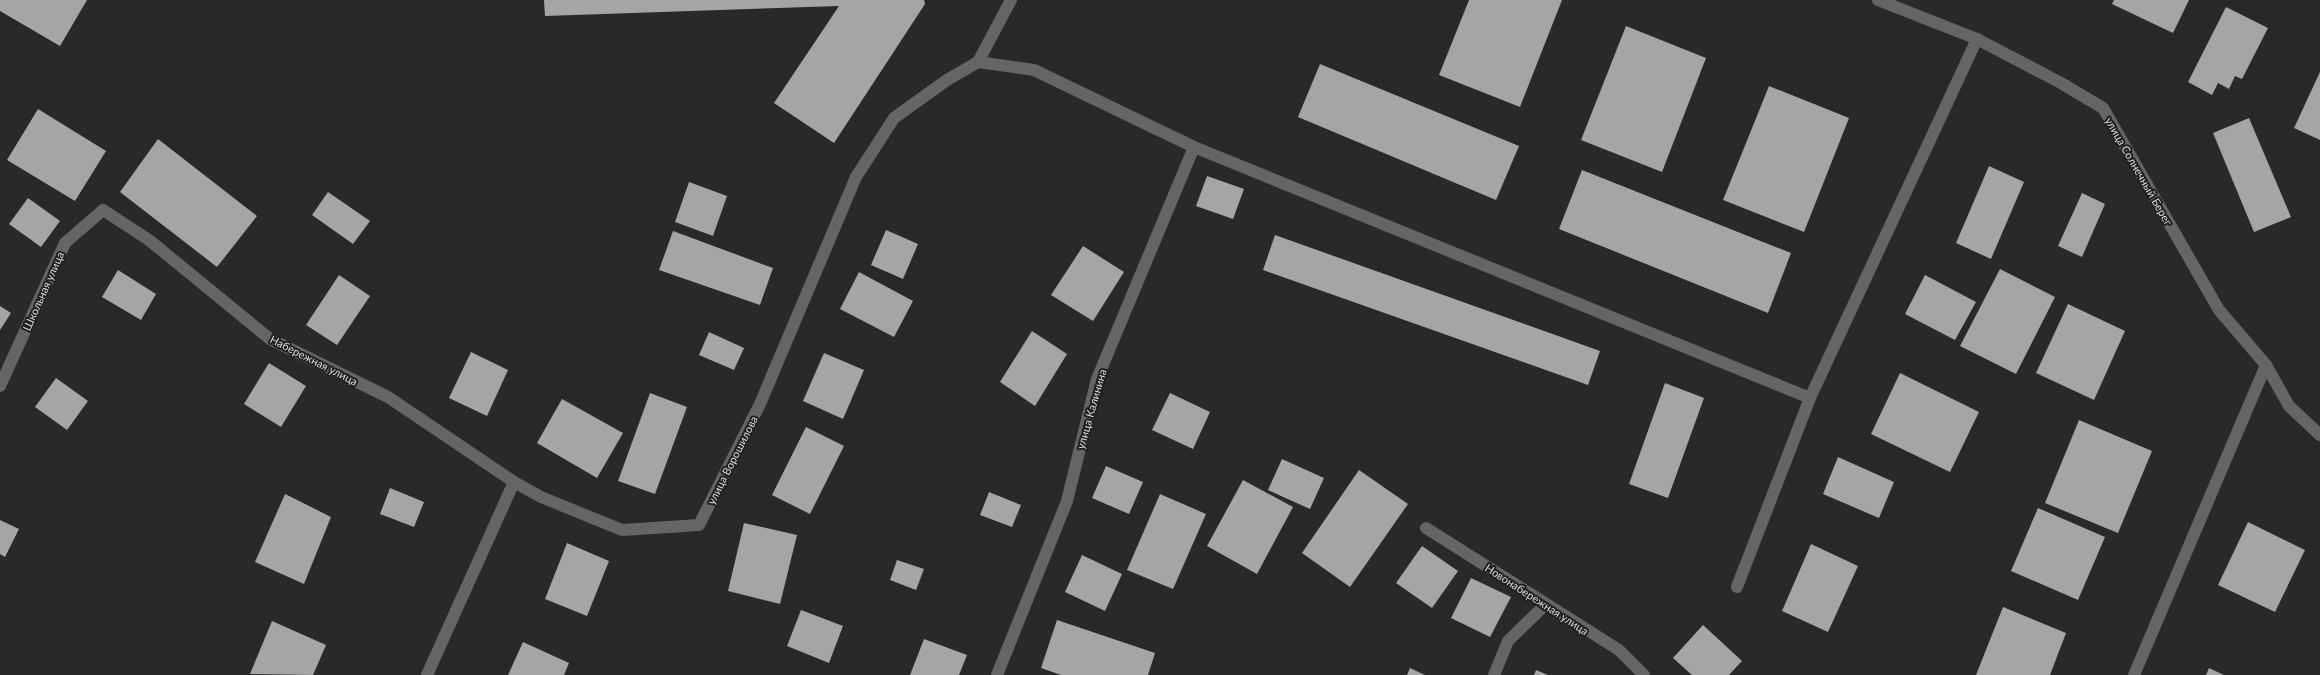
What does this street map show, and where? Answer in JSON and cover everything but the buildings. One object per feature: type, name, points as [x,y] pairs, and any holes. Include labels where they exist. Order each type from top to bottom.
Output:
[{"type":"street","points":[[1011,0],[978,62],[1034,70],[1194,147],[1810,398]]},
{"type":"street","name":"улица Солнечный Берег","points":[[1878,0],[1977,39],[2061,83],[2103,108],[2219,310],[2266,365],[2289,406],[2320,434]]},
{"type":"street","points":[[1737,587],[1810,398],[1977,39]]},
{"type":"street","name":"улица Ворошилова","points":[[514,482],[541,497],[622,530],[699,525],[760,404],[856,177],[894,118],[947,80],[978,62]]},
{"type":"street","name":"улица Калинина","points":[[997,675],[1067,501],[1097,379],[1194,147]]},
{"type":"street","name":"Набережная улица","points":[[103,210],[148,240],[270,339],[388,398],[514,482]]},
{"type":"street","name":"Школьная улица","points":[[0,386],[65,243],[103,210]]},
{"type":"street","points":[[2134,675],[2266,365]]},
{"type":"street","points":[[427,675],[514,482]]},
{"type":"street","name":"Новонабережная улица","points":[[1426,528],[1619,650],[1644,675]]},
{"type":"street","points":[[1494,675],[1508,641],[1546,604]]}]
